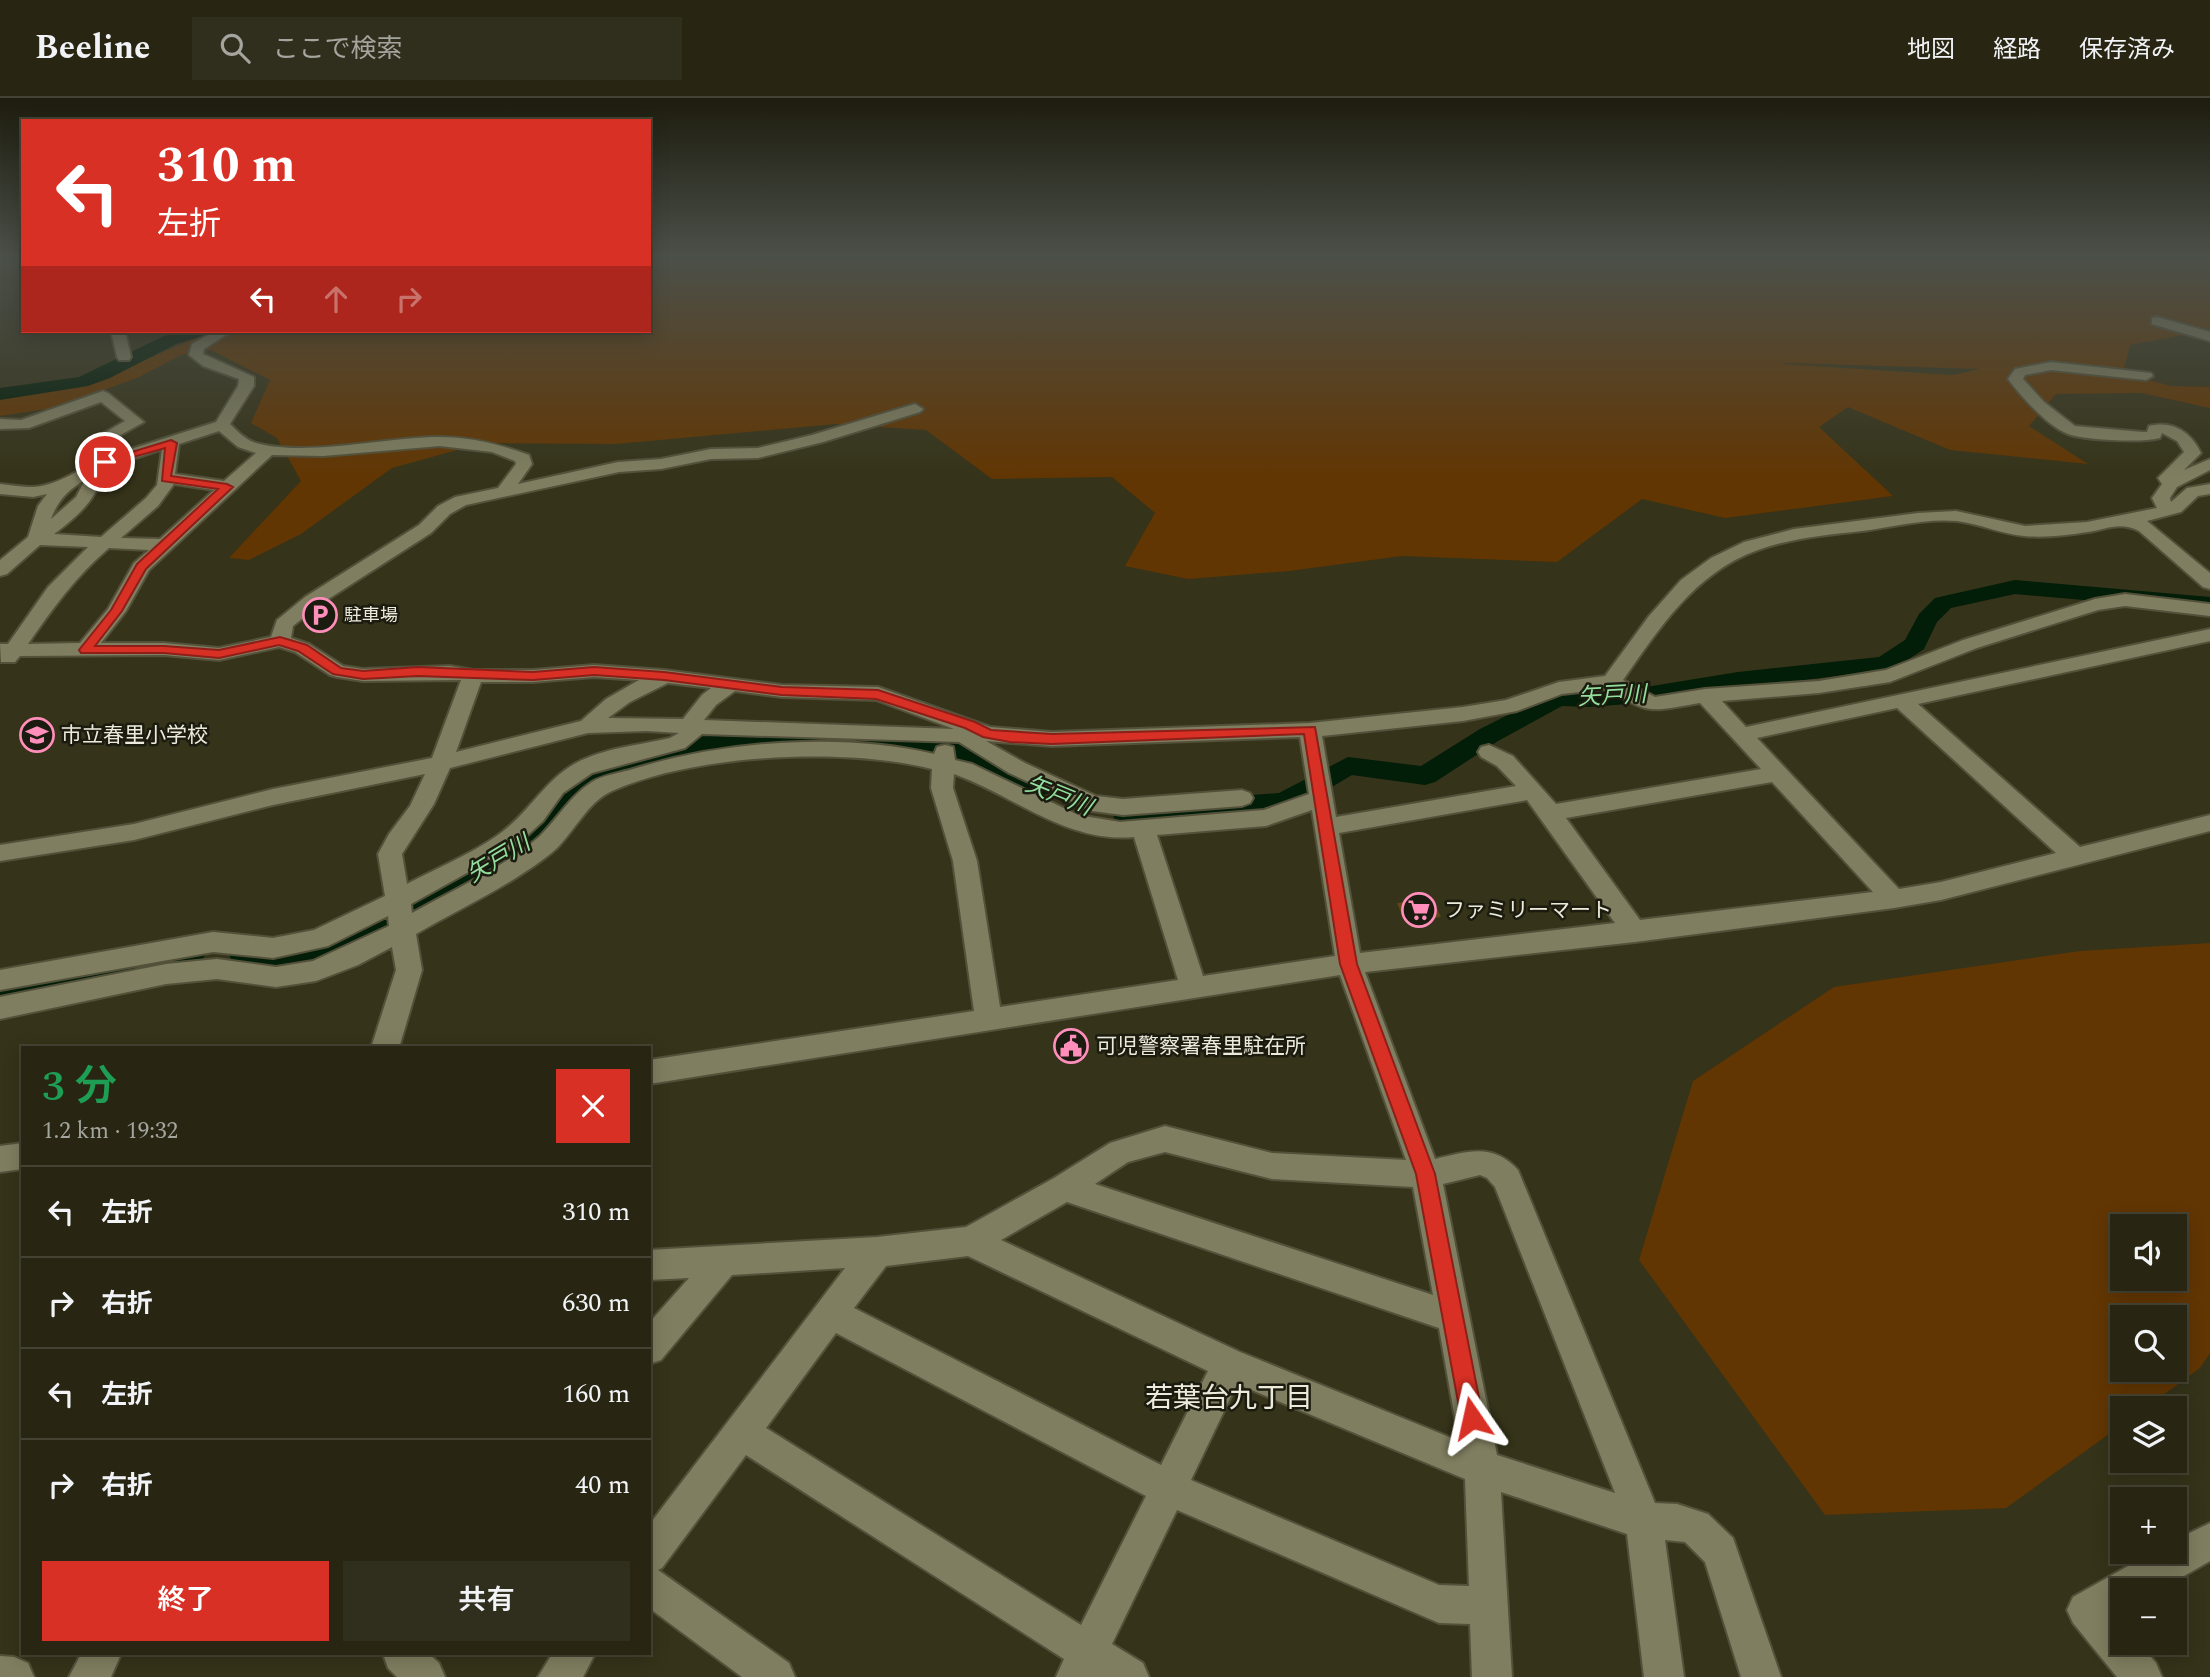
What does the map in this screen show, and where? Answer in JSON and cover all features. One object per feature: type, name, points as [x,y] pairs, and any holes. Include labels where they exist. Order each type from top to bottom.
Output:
[{"type":"street","points":[[2186,330],[2210,337]]},
{"type":"street","points":[[118,333],[124,357]]},
{"type":"street","points":[[1,491],[33,492],[62,486],[124,455],[171,443],[222,425],[246,386],[247,377],[212,366],[196,355],[197,347],[222,333]]},
{"type":"street","points":[[2146,376],[2052,366],[2020,372],[2015,379],[2039,405],[2071,430],[2143,437],[2154,435],[2158,428],[2177,433],[2193,453],[2168,474],[2166,478],[2170,484]]},
{"type":"street","points":[[0,424],[23,425],[103,396],[136,422],[105,436],[124,455]]},
{"type":"street","points":[[280,640],[284,624],[312,601],[425,529],[444,510],[461,502],[618,467],[661,464],[711,454],[758,453],[817,439],[915,409]]},
{"type":"street","points":[[222,425],[237,440],[248,446],[269,449],[324,452],[457,442],[505,449],[523,458],[524,464],[503,494]]},
{"type":"street","points":[[0,666],[7,650],[55,591],[102,542],[152,502],[165,486],[171,443]]},
{"type":"street","points":[[85,650],[116,611],[141,567],[269,449]]},
{"type":"street","points":[[2167,511],[2161,498],[2170,484],[2210,464]]},
{"type":"street","points":[[0,570],[88,496],[95,482],[96,468]]},
{"type":"street","points":[[165,478],[227,487]]},
{"type":"street","points":[[36,539],[47,506],[62,486]]},
{"type":"street","points":[[1611,682],[1656,620],[1688,584],[1718,562],[1750,546],[1794,534],[1919,518],[1956,516],[2025,531],[2088,527],[2167,511],[2175,508],[2193,492],[2210,489]]},
{"type":"street","points":[[2132,520],[2145,527],[2210,583]]},
{"type":"street","points":[[36,539],[162,545]]},
{"type":"street","points":[[0,853],[134,832],[273,797],[439,764],[588,726],[636,724],[1052,739],[1310,730],[1463,714],[1510,706],[1559,688],[1611,682],[1645,703],[1655,705],[1705,696],[1819,687],[1889,676],[1970,644],[2095,605],[2125,600],[2210,610]]},
{"type":"street","points":[[1740,735],[2210,635]]},
{"type":"street","points":[[7,650],[164,649],[219,654],[280,640],[302,648],[337,671],[363,675],[450,672],[473,676],[533,676],[594,671],[664,676],[782,691],[878,694],[970,725],[969,741],[1092,803],[1123,807],[1242,798]]},
{"type":"street","points":[[386,1046],[409,970],[390,854],[396,837],[419,812],[473,676]]},
{"type":"street","points":[[588,726],[618,702],[664,676]]},
{"type":"street","points":[[0,981],[213,942],[273,948],[320,939],[509,839],[535,815],[555,788],[584,768],[685,739],[697,728],[709,700],[730,685]]},
{"type":"street","points":[[1705,696],[1894,899]]},
{"type":"street","points":[[1902,701],[2075,857]]},
{"type":"street","points":[[697,728],[707,758]]},
{"type":"street","points":[[1310,730],[1349,964],[1426,1174],[1482,1468],[1492,1677]]},
{"type":"street","points":[[968,735],[943,765],[942,788],[965,861],[988,1018]]},
{"type":"street","points":[[0,1008],[166,974],[217,969],[276,978],[316,971],[349,958],[403,930],[520,863],[548,842],[584,800],[602,786],[656,769],[707,758],[812,750],[898,753],[974,773],[1073,822],[1108,829],[1143,830],[1266,818],[1323,797]]},
{"type":"street","points":[[1489,752],[1505,761],[1550,813],[1635,932]]},
{"type":"street","points":[[1550,813],[1777,774]]},
{"type":"street","points":[[1327,827],[1532,791]]},
{"type":"street","points":[[651,1072],[1349,964],[1894,899],[1941,891],[2210,823]]},
{"type":"street","points":[[1143,830],[1194,990]]},
{"type":"street","points":[[651,1265],[877,1252],[970,1241],[1065,1188],[1121,1152],[1165,1139],[1272,1166],[1426,1174],[1480,1162],[1498,1169],[1507,1179],[1644,1521],[1664,1677]]},
{"type":"street","points":[[0,1159],[21,1156]]},
{"type":"street","points":[[1065,1188],[1452,1317]]},
{"type":"street","points":[[970,1241],[1229,1364],[1482,1468],[1644,1521],[1677,1522],[1695,1527],[1720,1551],[1761,1677]]},
{"type":"street","points":[[651,1552],[877,1252]]},
{"type":"street","points":[[651,1346],[724,1261]]},
{"type":"street","points":[[831,1313],[1168,1488],[1439,1604],[1489,1605]]},
{"type":"street","points":[[1082,1664],[1229,1364]]},
{"type":"street","points":[[741,1432],[1082,1664],[1129,1677]]},
{"type":"street","points":[[2142,1677],[2086,1609],[2210,1541]]},
{"type":"street","points":[[651,1586],[775,1677]]},
{"type":"street","points":[[89,1677],[101,1655]]},
{"type":"street","points":[[403,1655],[425,1677]]},
{"type":"street","points":[[558,1677],[575,1655]]},
{"type":"street","points":[[0,1676],[14,1677]]},
{"type":"shaded area","points":[[651,330],[2210,330],[2130,345],[2123,373],[2171,386],[2210,387],[2210,408],[2141,393],[2056,394],[2029,426],[2088,464],[1950,450],[1848,407],[1819,427],[1893,496],[1725,518],[1642,499],[1557,562],[1402,556],[1289,571],[1188,579],[1125,566],[1155,513],[1112,477],[992,479],[926,430],[836,424],[616,444],[483,443],[392,468],[301,534],[249,560],[229,558],[301,481],[277,438],[251,423],[270,380],[211,350],[181,355],[139,377],[59,407],[0,416],[0,397],[30,394],[99,380],[207,333],[651,333]],"holes":[[[1785,363],[1980,369],[1953,375],[1784,364]]]},
{"type":"shaded area","points":[[2210,943],[2210,1353],[2200,1368],[2187,1378],[2187,1305],[2110,1305],[2110,1382],[2181,1382],[2162,1396],[2110,1396],[2110,1433],[2006,1508],[1825,1515],[1639,1260],[1693,1081],[1834,987],[2080,951]]},
{"type":"building","name":"ファミリーマート","points":[[1433,899],[1441,917],[1405,922],[1397,903]]},
{"type":"waterway","points":[[0,394],[82,382],[104,374],[170,340],[194,333]]},
{"type":"waterway","name":"矢戸川","points":[[1125,812],[1172,812],[1285,802],[1348,766],[1425,776],[1489,735],[1558,698],[1589,699],[1652,694],[1738,680],[1885,664],[1915,644],[1927,619],[1943,603],[2015,587],[2210,604]]},
{"type":"waterway","name":"矢戸川","points":[[245,955],[298,955],[370,932],[533,839],[580,784],[613,768],[714,741],[850,737],[933,743],[1042,786]]},
{"type":"waterway","name":"矢戸川","points":[[0,994],[189,955]]},
{"type":"place","name":"駐車場","points":[[320,615]]},
{"type":"place","name":"市立春里小学校","points":[[37,735]]},
{"type":"place","name":"ファミリーマート","points":[[1419,910]]},
{"type":"place","name":"可児警察署春里駐在所","points":[[1071,1046]]},
{"type":"district","name":"若葉台九丁目","points":[[1229,1397]]},
{"type":"route","points":[[105,462],[171,443],[165,478],[227,487],[141,567],[116,611],[85,650],[164,649],[219,654],[280,640],[302,648],[337,671],[363,675],[418,671],[473,676],[533,676],[594,671],[664,676],[782,691],[878,694],[970,725],[988,734],[1010,737],[1052,739],[1310,730],[1323,797],[1345,948],[1426,1174],[1472,1418]]}]
